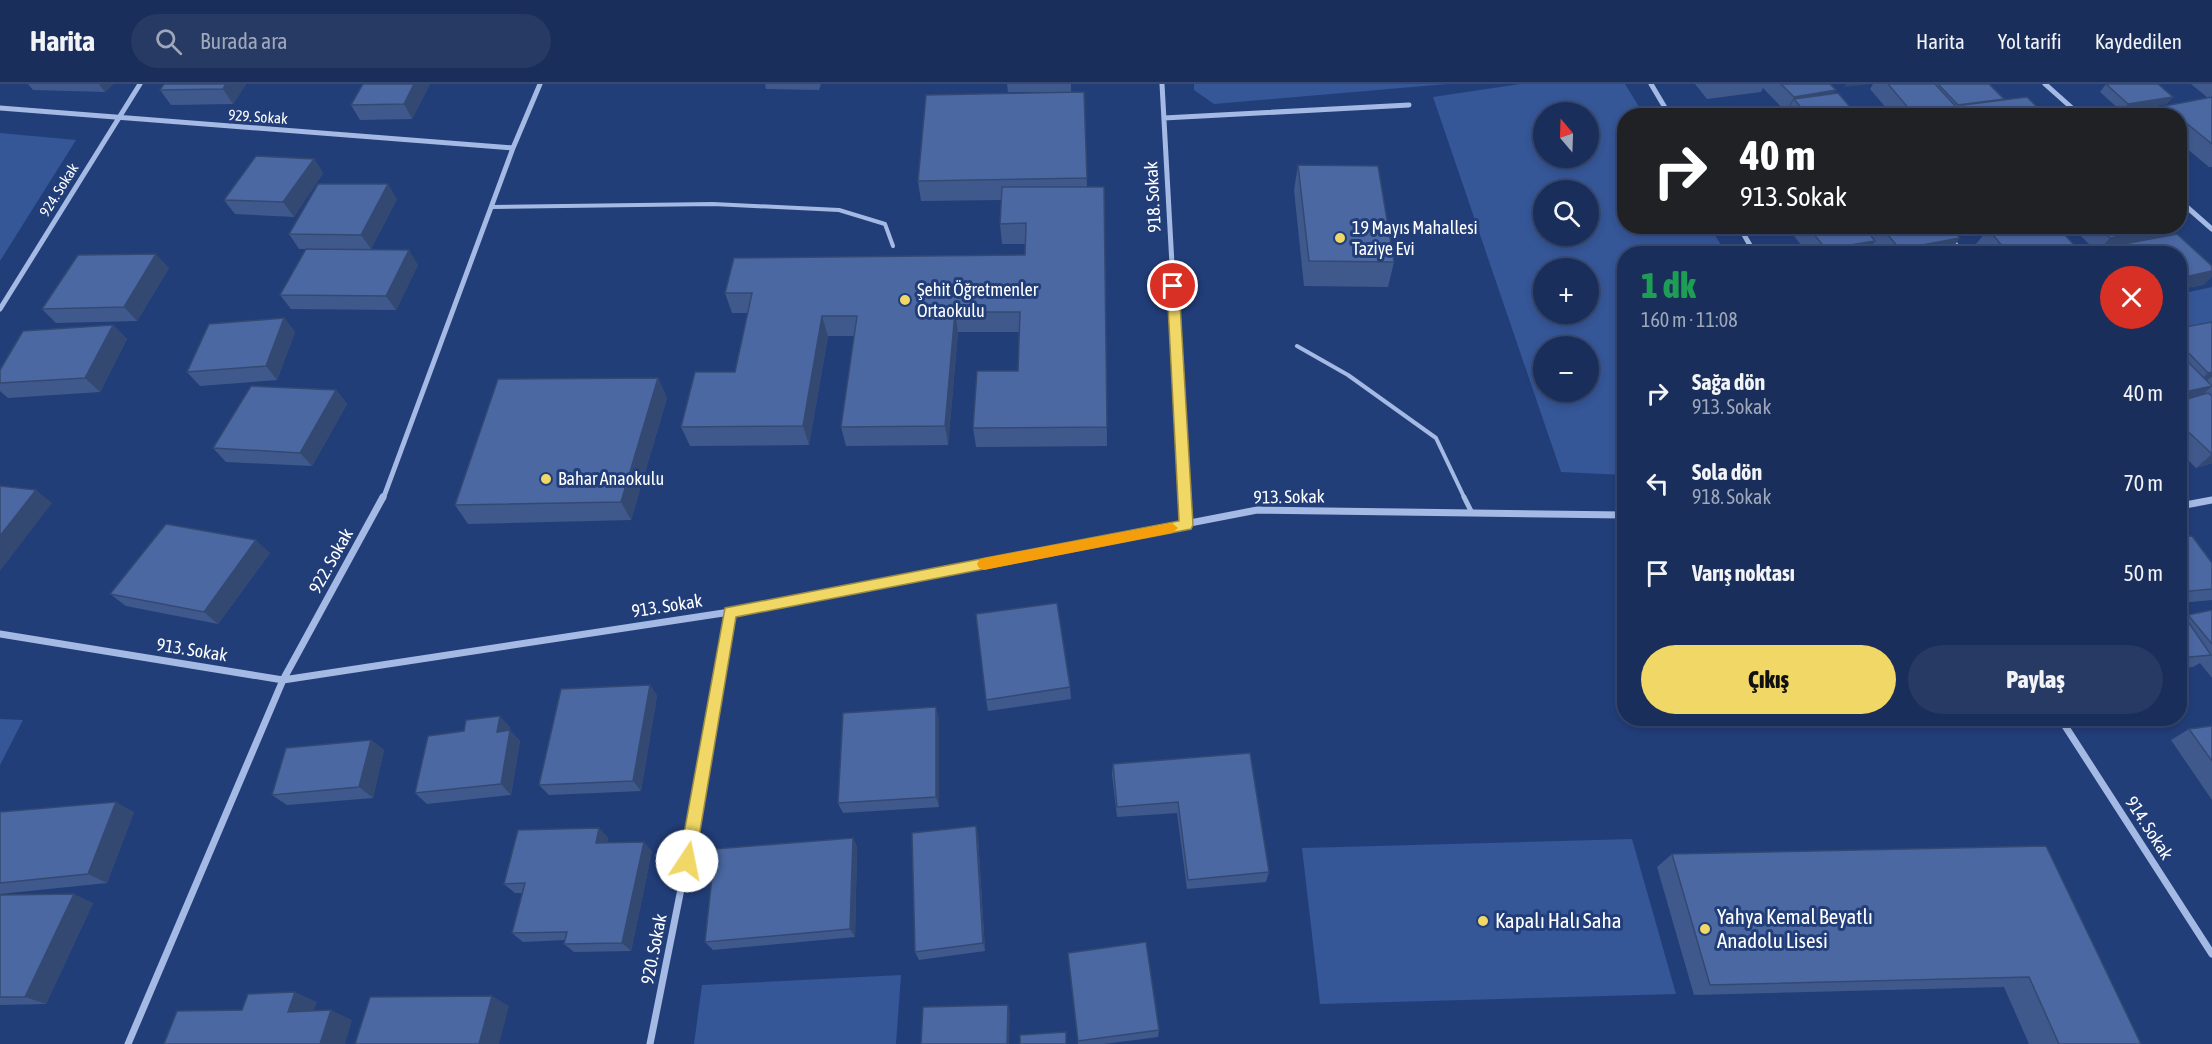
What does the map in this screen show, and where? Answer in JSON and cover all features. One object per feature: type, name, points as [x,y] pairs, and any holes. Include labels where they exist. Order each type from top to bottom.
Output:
[{"type":"street","name":"924. Sokak","points":[[0,309],[140,84]]},
{"type":"street","name":"922. Sokak","points":[[128,1044],[283,680],[383,498],[513,148],[540,84]]},
{"type":"street","name":"918. Sokak","points":[[1162,84],[1186,525]]},
{"type":"street","points":[[1651,84],[1665,108]]},
{"type":"street","points":[[2045,84],[2072,108]]},
{"type":"street","points":[[1164,118],[1409,105]]},
{"type":"street","name":"929. Sokak","points":[[0,108],[513,148]]},
{"type":"street","points":[[2187,207],[2212,229]]},
{"type":"street","points":[[2187,505],[2212,500]]},
{"type":"street","name":"913. Sokak","points":[[0,634],[283,680],[730,612],[1257,510],[1617,515]]},
{"type":"street","points":[[2187,542],[2193,549]]},
{"type":"street","name":"920. Sokak","points":[[651,1044],[700,794],[730,612]]},
{"type":"street","name":"914. Sokak","points":[[2065,726],[2212,954]]},
{"type":"lane","points":[[491,207],[713,204],[839,210],[885,224],[893,246]]},
{"type":"lane","points":[[1297,346],[1348,375],[1436,438],[1472,513]]},
{"type":"shaded area","points":[[1194,84],[1447,84],[1214,104],[1194,90]]},
{"type":"shaded area","points":[[1520,84],[1625,84],[1640,108],[1617,108],[1617,234],[1714,234],[1722,246],[1617,246],[1617,475],[1561,472],[1537,402],[1599,402],[1599,336],[1533,336],[1533,390],[1433,97]]},
{"type":"shaded area","points":[[0,133],[76,140],[0,261]]},
{"type":"shaded area","points":[[2212,287],[2212,330],[2187,334],[2187,292]]},
{"type":"shaded area","points":[[0,719],[23,720],[0,765]]},
{"type":"shaded area","name":"Kapalı Halı Saha","points":[[1632,839],[1676,994],[1320,1004],[1302,848]]},
{"type":"shaded area","points":[[901,975],[896,1044],[694,1044],[702,985]]},
{"type":"building","points":[[164,84],[226,84],[223,89],[160,90]]},
{"type":"building","points":[[363,84],[414,84],[404,104],[351,105]]},
{"type":"building","points":[[1781,84],[1830,84],[1836,90],[1794,97]]},
{"type":"building","points":[[1888,84],[1935,84],[1957,108],[1908,108]]},
{"type":"building","points":[[1938,84],[1989,84],[2004,99],[1958,105]]},
{"type":"building","points":[[2106,84],[2158,84],[2173,97],[2128,104]]},
{"type":"building","points":[[1084,92],[1087,178],[918,181],[926,95]]},
{"type":"building","points":[[1838,93],[1851,108],[1801,108],[1794,99]]},
{"type":"building","points":[[2027,97],[2038,108],[1966,108],[1963,105]]},
{"type":"building","points":[[2212,97],[2212,144],[2187,124],[2187,108],[2165,106]]},
{"type":"building","points":[[256,156],[314,159],[283,202],[224,200]]},
{"type":"building","name":"19 Mayıs Mahallesi Taziye Evi","points":[[1298,165],[1378,166],[1394,262],[1309,261]]},
{"type":"building","points":[[318,184],[388,184],[361,235],[289,234]]},
{"type":"building","points":[[1002,187],[1104,187],[1107,427],[973,428],[977,371],[1018,371],[1020,312],[955,312],[945,426],[841,427],[857,316],[822,316],[803,426],[681,427],[695,372],[735,372],[752,293],[725,293],[734,258],[1025,255],[1026,223],[1000,224]]},
{"type":"building","points":[[1814,234],[1869,234],[1875,241],[1844,246],[1824,246]]},
{"type":"building","points":[[1887,234],[1956,234],[1960,238],[1916,246],[1897,246]]},
{"type":"building","points":[[1992,234],[2064,234],[2075,246],[2002,246]]},
{"type":"building","points":[[2106,234],[2130,234],[2110,238]]},
{"type":"building","points":[[2177,234],[2212,266],[2212,271],[2187,276],[2187,246],[2113,246]]},
{"type":"building","points":[[306,249],[409,250],[386,296],[280,295]]},
{"type":"building","points":[[156,254],[124,307],[42,309],[78,255]]},
{"type":"building","points":[[284,318],[266,366],[187,372],[209,324]]},
{"type":"building","points":[[2212,322],[2212,372],[2208,373],[2187,351],[2187,327]]},
{"type":"building","points":[[113,325],[85,378],[0,383],[0,370],[23,331]]},
{"type":"building","points":[[2187,361],[2212,386],[2187,391]]},
{"type":"building","points":[[658,378],[621,502],[455,505],[498,379]]},
{"type":"building","points":[[251,386],[336,390],[300,453],[213,448]]},
{"type":"building","points":[[2208,393],[2212,396],[2212,454],[2187,431],[2187,399]]},
{"type":"building","points":[[0,486],[36,490],[0,536]]},
{"type":"building","points":[[166,524],[256,540],[204,612],[110,594]]},
{"type":"building","points":[[2187,536],[2192,536],[2212,563],[2212,589],[2187,591]]},
{"type":"building","points":[[1057,603],[1070,687],[986,700],[976,614]]},
{"type":"building","points":[[2212,610],[2212,644],[2188,615]]},
{"type":"building","points":[[2187,620],[2211,655],[2187,657]]},
{"type":"building","points":[[650,685],[633,781],[539,785],[561,689]]},
{"type":"building","points":[[936,707],[936,797],[838,803],[843,713]]},
{"type":"building","points":[[500,716],[497,732],[510,730],[501,784],[415,793],[428,736],[464,731],[466,720]]},
{"type":"building","points":[[2212,726],[2212,761],[2189,729]]},
{"type":"building","points":[[371,740],[359,787],[272,795],[286,748]]},
{"type":"building","points":[[1250,753],[1269,872],[1188,880],[1178,802],[1117,807],[1113,764]]},
{"type":"building","points":[[116,802],[88,874],[0,883],[0,812]]},
{"type":"building","points":[[976,826],[983,943],[915,952],[912,833]]},
{"type":"building","points":[[599,828],[596,843],[644,842],[622,943],[564,944],[567,932],[512,933],[525,883],[504,884],[518,830]]},
{"type":"building","points":[[853,838],[850,929],[705,942],[715,849]]},
{"type":"building","points":[[2046,846],[2141,1044],[2059,1044],[2029,977],[1710,985],[1672,854]]},
{"type":"building","points":[[74,894],[25,997],[0,997],[0,895]]},
{"type":"building","points":[[1146,942],[1159,1030],[1078,1041],[1068,953]]},
{"type":"building","points":[[295,992],[288,1012],[331,1010],[320,1044],[164,1044],[177,1011],[242,1010],[248,994]]},
{"type":"building","points":[[492,996],[479,1044],[355,1044],[370,997]]},
{"type":"building","points":[[1008,1005],[1007,1044],[921,1044],[923,1007]]},
{"type":"building","points":[[1066,1032],[1066,1044],[1020,1044],[1020,1035]]},
{"type":"slow traffic","points":[[984,564],[1172,528]]},
{"type":"place","name":"19 Mayıs Mahallesi Taziye Evi","points":[[1340,238]]},
{"type":"place","name":"Şehit Öğretmenler Ortaokulu","points":[[905,300]]},
{"type":"place","name":"Bahar Anaokulu","points":[[546,479]]},
{"type":"place","name":"Kapalı Halı Saha","points":[[1483,921]]},
{"type":"place","name":"Yahya Kemal Beyatlı Anadolu Lisesi","points":[[1705,929]]},
{"type":"route","points":[[687,861],[730,612],[1186,525],[1173,286]]}]
